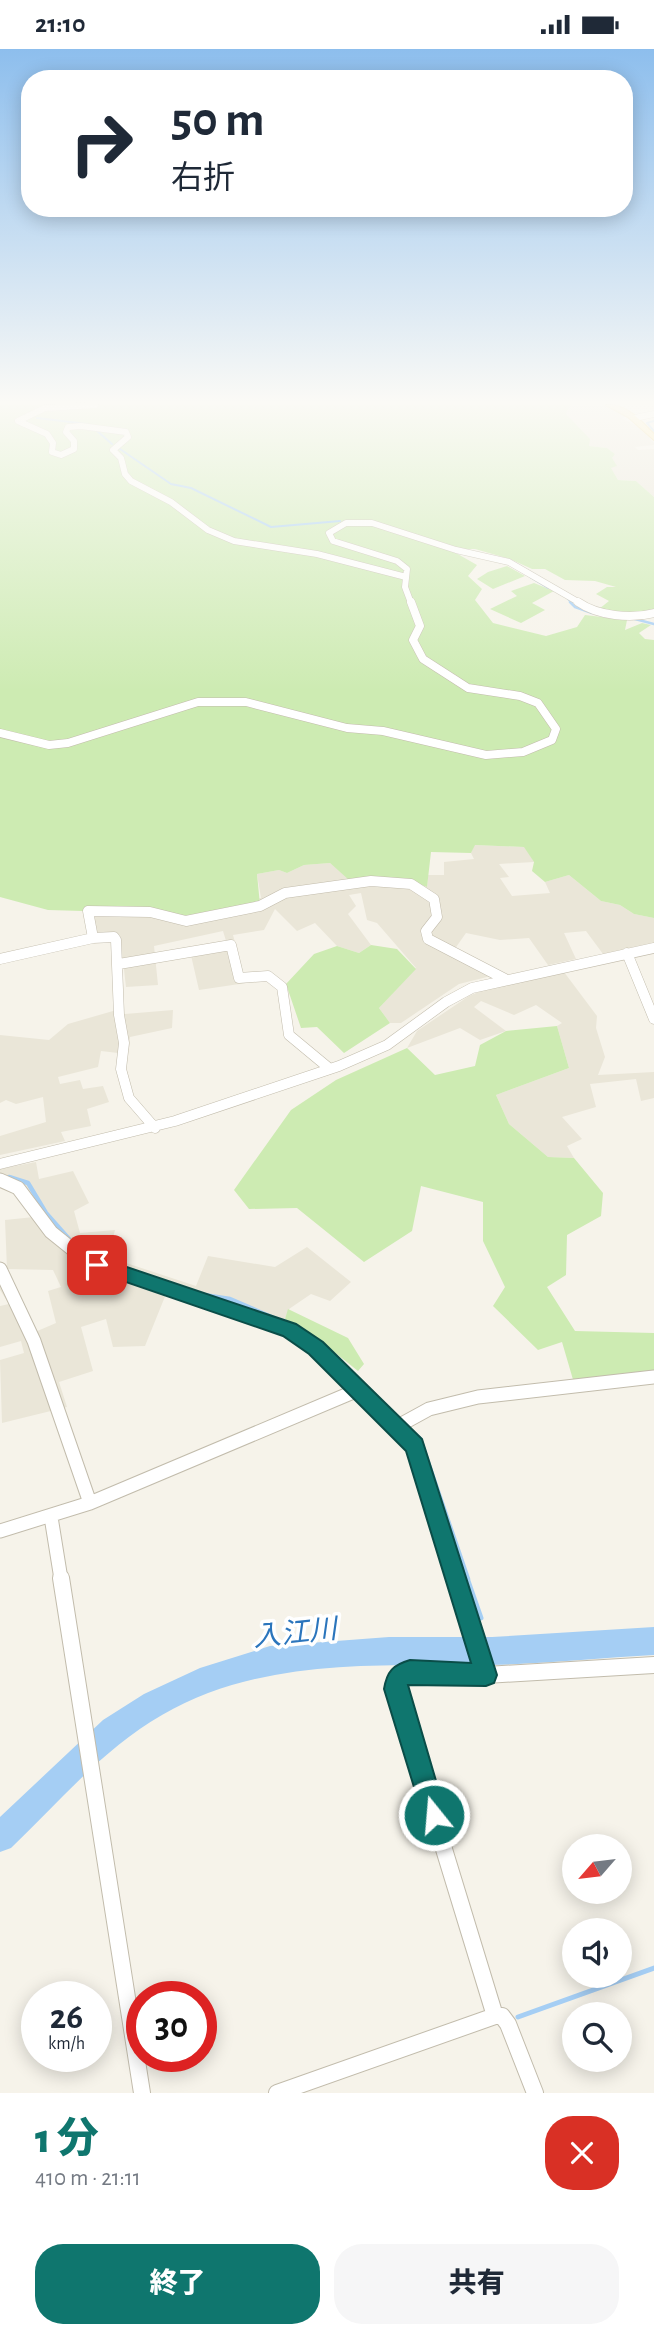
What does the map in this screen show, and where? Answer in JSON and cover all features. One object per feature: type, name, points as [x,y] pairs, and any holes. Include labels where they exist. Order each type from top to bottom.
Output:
[{"type":"street","points":[[168,500],[201,526],[226,538],[317,554],[406,577]]},
{"type":"street","points":[[0,733],[49,745],[68,743],[198,702],[233,700],[347,728],[383,731],[486,755],[523,753],[552,740],[556,729],[538,703],[520,697],[467,688],[417,652],[413,639],[420,626],[407,597],[407,569],[397,561],[333,541],[329,533],[346,523],[372,523],[456,550],[509,562],[588,609],[636,617],[654,613]]},
{"type":"street","points":[[93,938],[88,912],[150,912],[186,921],[260,906],[285,893],[371,881],[411,884],[434,899],[437,918],[426,931],[428,939],[505,979]]},
{"type":"street","points":[[0,959],[93,938],[114,937],[119,964],[119,1014],[124,1043],[121,1069],[129,1098],[155,1128]]},
{"type":"street","points":[[119,964],[231,946],[239,978],[268,976],[282,987],[289,1035],[330,1069]]},
{"type":"street","points":[[0,1164],[155,1128],[330,1069],[374,1051],[415,1026],[452,997],[472,988],[654,948]]},
{"type":"street","points":[[627,953],[654,1019]]},
{"type":"street","points":[[0,1180],[18,1188],[51,1232],[87,1261],[289,1330],[316,1348],[358,1390],[404,1423],[415,1445],[485,1670]]},
{"type":"street","points":[[0,1269],[34,1341],[90,1503]]},
{"type":"street","points":[[404,1423],[429,1409],[478,1397],[654,1377]]},
{"type":"street","points":[[0,1531],[90,1503],[358,1390]]},
{"type":"street","points":[[51,1517],[142,2093]]},
{"type":"street","points":[[495,2016],[396,1689],[397,1680],[402,1674],[410,1672],[654,1665]]},
{"type":"street","points":[[277,2093],[495,2016],[502,2016],[508,2024],[535,2093]]},
{"type":"shaded area","points":[[474,845],[525,847],[534,862],[499,864],[509,877],[500,878],[512,896],[550,893],[545,882],[569,875],[601,901],[620,905],[634,914],[654,918],[654,943],[603,954],[586,931],[564,933],[576,959],[548,965],[529,938],[500,940],[466,933],[454,950],[503,973],[459,984],[401,1023],[390,1023],[379,1008],[416,968],[377,923],[367,920],[361,893],[349,895],[356,906],[348,914],[371,945],[359,953],[337,946],[315,923],[297,931],[275,909],[264,930],[233,935],[246,983],[199,990],[190,951],[227,944],[223,931],[154,946],[158,985],[126,987],[120,935],[95,934],[92,915],[261,898],[257,874],[279,870],[287,873],[304,865],[330,863],[350,880],[406,879],[427,887],[428,875],[444,875],[444,862],[474,859],[471,853]]},
{"type":"shaded area","points":[[564,972],[597,1016],[596,1028],[605,1057],[598,1075],[654,1072],[654,1098],[641,1101],[636,1079],[590,1084],[596,1107],[562,1117],[582,1139],[567,1146],[574,1158],[548,1157],[509,1124],[496,1095],[569,1068],[557,1026],[562,1023],[536,1005],[514,1015],[481,1001],[474,1007],[506,1031],[480,1040],[460,1028],[407,1048],[417,1031],[469,996],[495,985]]},
{"type":"shaded area","points":[[173,1010],[172,1028],[130,1037],[129,1050],[118,1053],[101,1051],[98,1067],[58,1077],[60,1084],[80,1080],[83,1089],[103,1086],[109,1102],[87,1109],[91,1126],[61,1132],[65,1141],[0,1155],[0,1136],[46,1122],[43,1097],[16,1104],[6,1100],[0,1103],[0,1035],[49,1040],[68,1024],[113,1011],[125,1014]]},
{"type":"shaded area","points":[[36,1162],[39,1179],[73,1171],[89,1203],[74,1211],[80,1233],[115,1230],[108,1257],[196,1286],[208,1256],[275,1267],[307,1247],[351,1282],[330,1301],[311,1294],[289,1309],[275,1331],[166,1294],[145,1346],[113,1347],[106,1319],[81,1327],[93,1371],[59,1382],[67,1407],[2,1423],[0,1360],[24,1353],[21,1341],[0,1347],[0,1306],[9,1304],[0,1290],[0,1282],[35,1332],[56,1323],[48,1291],[61,1287],[53,1270],[7,1269],[5,1220],[34,1217],[0,1176],[0,1169]]},
{"type":"green space","points":[[0,500],[654,500],[654,610],[631,614],[599,609],[609,601],[596,594],[607,587],[616,587],[595,581],[565,580],[545,569],[532,569],[510,559],[475,549],[458,549],[456,553],[477,565],[468,576],[482,589],[475,600],[493,623],[546,636],[577,627],[585,615],[627,620],[625,630],[642,623],[651,625],[639,633],[645,639],[654,640],[654,918],[634,914],[620,905],[601,901],[569,875],[545,882],[532,871],[534,862],[524,847],[475,845],[471,853],[431,852],[427,887],[406,879],[349,880],[330,863],[304,865],[287,873],[279,870],[257,874],[260,905],[186,919],[104,907],[83,911],[48,910],[0,897]]},
{"type":"green space","points":[[507,566],[525,576],[493,589],[477,579],[488,572]]},
{"type":"green space","points":[[534,583],[554,591],[532,603],[545,610],[521,623],[490,609],[517,596],[511,591]]},
{"type":"green space","points":[[371,945],[397,949],[416,969],[379,1008],[390,1023],[344,1053],[317,1027],[301,1028],[286,984],[314,954],[337,946],[359,953]]},
{"type":"green space","points":[[557,1026],[569,1068],[496,1095],[509,1124],[548,1157],[574,1158],[603,1193],[601,1216],[567,1235],[566,1275],[547,1287],[575,1331],[654,1333],[654,1372],[574,1383],[562,1342],[538,1350],[493,1306],[505,1287],[483,1241],[483,1202],[421,1186],[412,1231],[364,1262],[297,1208],[249,1209],[234,1190],[291,1110],[336,1080],[407,1048],[435,1075],[475,1066],[480,1045],[506,1031]]},
{"type":"green space","points":[[288,1309],[348,1338],[364,1364],[358,1371],[328,1347],[285,1319]]},
{"type":"waterway","points":[[216,500],[271,527],[340,521]]},
{"type":"waterway","points":[[530,577],[548,588]]},
{"type":"waterway","points":[[567,598],[572,603]]},
{"type":"waterway","points":[[570,602],[575,607],[592,613]]},
{"type":"waterway","points":[[635,619],[654,624]]},
{"type":"waterway","points":[[9,1177],[28,1183],[46,1213],[69,1239]]},
{"type":"waterway","points":[[204,1295],[230,1299],[276,1319]]},
{"type":"waterway","points":[[365,1387],[400,1420]]},
{"type":"waterway","points":[[405,1426],[420,1439],[468,1579]]},
{"type":"waterway","points":[[467,1578],[481,1618]]},
{"type":"waterway","name":"入江川","points":[[0,1837],[113,1730],[154,1704],[210,1678],[270,1660],[389,1651],[492,1651],[654,1641]]},
{"type":"waterway","points":[[518,2017],[654,1968]]},
{"type":"route","points":[[97,1265],[289,1330],[316,1348],[415,1445],[486,1675],[410,1672],[402,1674],[397,1680],[396,1689],[434,1815]]}]
